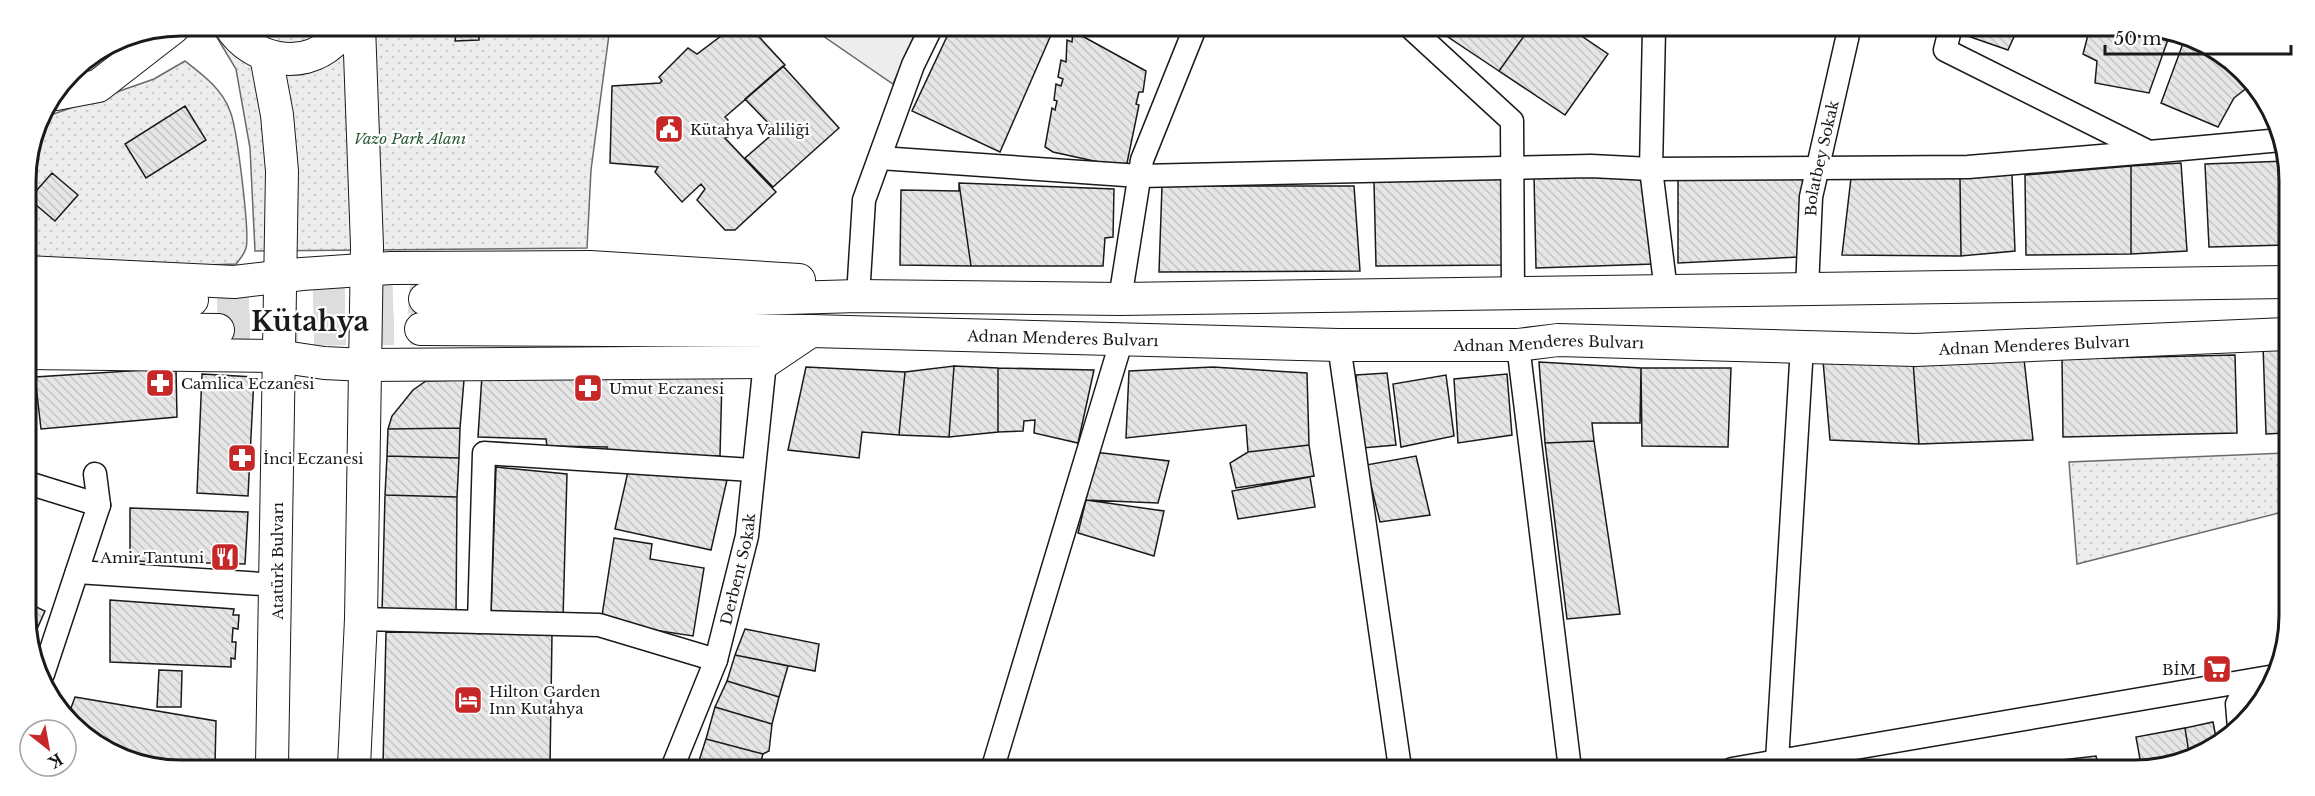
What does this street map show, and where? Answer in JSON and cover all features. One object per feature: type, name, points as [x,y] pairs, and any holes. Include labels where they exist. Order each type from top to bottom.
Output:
[{"type":"main road","points":[[236,36],[266,56],[295,60],[323,51],[338,36]]},
{"type":"main road","points":[[354,760],[361,619],[367,270],[359,36]]},
{"type":"main road","points":[[66,93],[98,86],[158,38]]},
{"type":"main road","name":"Atatürk Bulvarı","points":[[266,56],[277,115],[282,171],[277,356],[277,585],[272,760]]},
{"type":"main road","points":[[36,272],[234,282],[302,274],[367,270],[590,267],[798,280],[858,296]]},
{"type":"main road","points":[[425,299],[753,299],[858,296],[1120,299],[2279,282]]},
{"type":"main road","points":[[36,301],[217,315],[36,327]]},
{"type":"main road","name":"Adnan Menderes Bulvarı","points":[[421,329],[810,331],[1339,345],[1518,345],[1558,340],[1915,350],[2279,334]]},
{"type":"main road","points":[[36,353],[277,356],[324,363],[366,365],[765,362],[810,331]]},
{"type":"street","points":[[858,296],[864,200],[916,58],[927,36]]},
{"type":"street","points":[[1120,299],[1142,159],[1193,36]]},
{"type":"street","points":[[1420,36],[1512,121],[1513,293]]},
{"type":"street","points":[[1654,36],[1651,169],[1666,291]]},
{"type":"street","name":"Bolatbey Sokak","points":[[1806,289],[1811,197],[1848,36]]},
{"type":"street","points":[[1948,36],[1945,50],[2149,152]]},
{"type":"street","points":[[880,158],[1140,176],[1591,166],[1651,169],[1817,169],[1968,167],[2273,141]]},
{"type":"street","points":[[995,760],[1122,339]]},
{"type":"street","points":[[1339,345],[1399,760]]},
{"type":"street","points":[[1518,345],[1569,760]]},
{"type":"street","points":[[1777,760],[1802,347]]},
{"type":"street","name":"Derbent Sokak","points":[[675,760],[716,660],[747,536],[752,470],[765,362]]},
{"type":"street","points":[[479,622],[484,453],[752,470]]},
{"type":"street","points":[[46,666],[99,505],[95,474]]},
{"type":"street","points":[[36,485],[99,505]]},
{"type":"street","points":[[77,572],[277,585]]},
{"type":"street","points":[[361,619],[599,625],[716,660]]},
{"type":"street","points":[[1783,760],[2263,682]]},
{"type":"street","points":[[2238,716],[2237,704],[2261,685]]},
{"type":"shaded area","points":[[823,36],[914,36],[893,84]]},
{"type":"green space","name":"Vazo Park Alanı","points":[[216,36],[609,36],[591,170],[587,248],[255,251],[250,148],[236,69]]},
{"type":"green space","points":[[185,61],[217,89],[227,103],[233,121],[245,203],[247,239],[244,253],[236,264],[117,268],[36,264],[36,171],[44,134],[52,114],[154,79]]},
{"type":"green space","points":[[2279,453],[2279,513],[2077,564],[2069,462]]},
{"type":"building","points":[[456,36],[479,36],[479,40],[455,41]]},
{"type":"building","name":"Kütahya Valiliği","points":[[721,36],[758,36],[785,65],[725,117],[728,120],[728,137],[725,138],[776,192],[735,230],[725,230],[697,200],[705,189],[701,184],[682,202],[655,172],[658,167],[610,163],[612,86],[660,83],[662,81],[659,77],[688,48],[697,54]]},
{"type":"building","points":[[947,36],[1051,36],[1000,152],[912,111]]},
{"type":"building","points":[[1073,36],[1082,36],[1146,71],[1143,92],[1139,92],[1136,104],[1139,105],[1126,168],[1053,152],[1045,147],[1052,108],[1055,110],[1057,101],[1054,100],[1056,84],[1061,86],[1063,79],[1058,77],[1061,60],[1066,62],[1067,40],[1072,42]]},
{"type":"building","points":[[1446,36],[1524,36],[1499,71]]},
{"type":"building","points":[[1524,36],[1581,36],[1608,54],[1565,115],[1499,71]]},
{"type":"building","points":[[1968,36],[2014,36],[2008,50]]},
{"type":"building","points":[[2088,36],[2134,36],[2168,40],[2149,93],[2095,83],[2097,61],[2083,54]]},
{"type":"building","points":[[2183,45],[2207,55],[2237,78],[2246,89],[2234,98],[2218,127],[2161,103]]},
{"type":"building","points":[[783,66],[839,128],[773,187],[745,158],[776,131],[745,99]]},
{"type":"building","points":[[185,106],[206,140],[146,178],[125,144]]},
{"type":"building","points":[[2277,161],[2279,245],[2209,247],[2205,164]]},
{"type":"building","points":[[2181,163],[2187,251],[2131,254],[2131,166]]},
{"type":"building","points":[[2131,166],[2131,254],[2026,255],[2025,175]]},
{"type":"building","points":[[52,173],[78,195],[55,221],[36,205],[36,191]]},
{"type":"building","points":[[1643,175],[1654,264],[1536,268],[1534,176]]},
{"type":"building","points":[[2012,175],[2015,251],[1961,256],[1960,177]]},
{"type":"building","points":[[1804,176],[1799,257],[1678,263],[1678,178]]},
{"type":"building","points":[[1960,177],[1961,256],[1842,255],[1851,178]]},
{"type":"building","points":[[1501,178],[1503,265],[1376,266],[1374,182]]},
{"type":"building","points":[[959,183],[971,266],[900,265],[901,190],[959,191]]},
{"type":"building","points":[[959,183],[1114,189],[1113,237],[1105,238],[1103,266],[971,266]]},
{"type":"building","points":[[1162,186],[1354,186],[1360,271],[1159,272]]},
{"type":"building","points":[[2263,345],[2279,345],[2279,433],[2266,434]]},
{"type":"building","points":[[2235,355],[2237,433],[2063,437],[2062,359]]},
{"type":"building","points":[[2024,359],[2033,440],[1919,444],[1913,361]]},
{"type":"building","points":[[1823,361],[1913,361],[1919,444],[1830,440]]},
{"type":"building","points":[[1539,362],[1641,368],[1640,423],[1592,423],[1594,441],[1545,443]]},
{"type":"building","points":[[954,366],[949,437],[899,435],[905,372]]},
{"type":"building","points":[[954,366],[998,368],[998,432],[949,437]]},
{"type":"building","points":[[806,367],[905,372],[899,435],[862,432],[859,458],[788,450]]},
{"type":"building","points":[[1213,367],[1307,373],[1309,445],[1248,452],[1246,425],[1126,438],[1129,371]]},
{"type":"building","points":[[176,368],[177,417],[41,429],[36,377]]},
{"type":"building","points":[[998,368],[1094,370],[1078,443],[1034,433],[1035,420],[1024,421],[1023,431],[998,432]]},
{"type":"building","points":[[1641,368],[1731,368],[1728,447],[1642,446]]},
{"type":"building","points":[[1387,373],[1396,445],[1362,448],[1356,375]]},
{"type":"building","points":[[202,374],[254,377],[248,496],[197,493]]},
{"type":"building","points":[[1507,374],[1512,435],[1458,443],[1454,379]]},
{"type":"building","points":[[482,375],[722,378],[720,456],[607,456],[607,447],[547,446],[546,439],[478,437]]},
{"type":"building","points":[[1446,375],[1454,436],[1401,447],[1393,384]]},
{"type":"building","points":[[464,380],[460,428],[388,429],[392,416],[413,390],[426,381]]},
{"type":"building","points":[[460,428],[459,458],[387,456],[388,429]]},
{"type":"building","points":[[1594,441],[1620,614],[1567,619],[1545,443]]},
{"type":"building","points":[[1309,445],[1314,476],[1236,488],[1230,463],[1248,452]]},
{"type":"building","points":[[1094,452],[1169,461],[1158,503],[1086,500]]},
{"type":"building","points":[[387,456],[459,458],[457,497],[385,495]]},
{"type":"building","points":[[1416,456],[1430,515],[1380,522],[1366,465]]},
{"type":"building","points":[[496,467],[567,474],[563,618],[491,615]]},
{"type":"building","points":[[629,467],[727,480],[711,550],[615,529]]},
{"type":"building","points":[[1310,477],[1315,507],[1238,519],[1232,491]]},
{"type":"building","points":[[385,495],[457,497],[456,616],[382,613]]},
{"type":"building","points":[[1086,500],[1164,511],[1154,556],[1078,533]]},
{"type":"building","points":[[130,508],[248,512],[245,564],[130,561]]},
{"type":"building","points":[[614,538],[652,544],[650,559],[704,568],[693,636],[601,622]]},
{"type":"building","points":[[110,600],[234,609],[233,615],[239,615],[238,629],[233,628],[232,642],[236,642],[235,659],[231,658],[231,667],[110,662]]},
{"type":"building","points":[[36,607],[45,611],[37,630]]},
{"type":"building","points":[[745,629],[819,644],[815,671],[735,655]]},
{"type":"building","name":"Hilton Garden Inn Kutahya","points":[[386,632],[552,634],[550,760],[383,760]]},
{"type":"building","points":[[735,655],[788,666],[779,697],[727,681]]},
{"type":"building","points":[[159,670],[182,671],[181,707],[157,707]]},
{"type":"building","points":[[727,681],[779,697],[772,724],[715,707]]},
{"type":"building","points":[[75,697],[216,721],[215,760],[162,759],[125,749],[100,736],[72,711]]},
{"type":"building","points":[[715,707],[772,724],[769,751],[763,754],[706,739]]},
{"type":"building","points":[[2213,722],[2216,736],[2188,750],[2185,728]]},
{"type":"building","points":[[2185,728],[2188,750],[2172,755],[2140,760],[2136,737]]},
{"type":"building","points":[[706,739],[763,754],[761,760],[699,760]]},
{"type":"building","points":[[2096,756],[2097,760],[2061,760]]},
{"type":"tunnel","points":[[217,300],[402,297],[425,299]]},
{"type":"tunnel","points":[[218,330],[421,329]]},
{"type":"place","name":"Kütahya Valiliği","points":[[669,129]]},
{"type":"place","name":"Camlica Eczanesi","points":[[160,383]]},
{"type":"place","name":"Umut Eczanesi","points":[[588,388]]},
{"type":"place","name":"İnci Eczanesi","points":[[242,458]]},
{"type":"place","name":"Amir Tantuni","points":[[225,557]]},
{"type":"place","name":"BİM","points":[[2217,669]]},
{"type":"place","name":"Hilton Garden Inn Kutahya","points":[[468,700]]},
{"type":"district","name":"Kütahya","points":[[310,321]]}]
